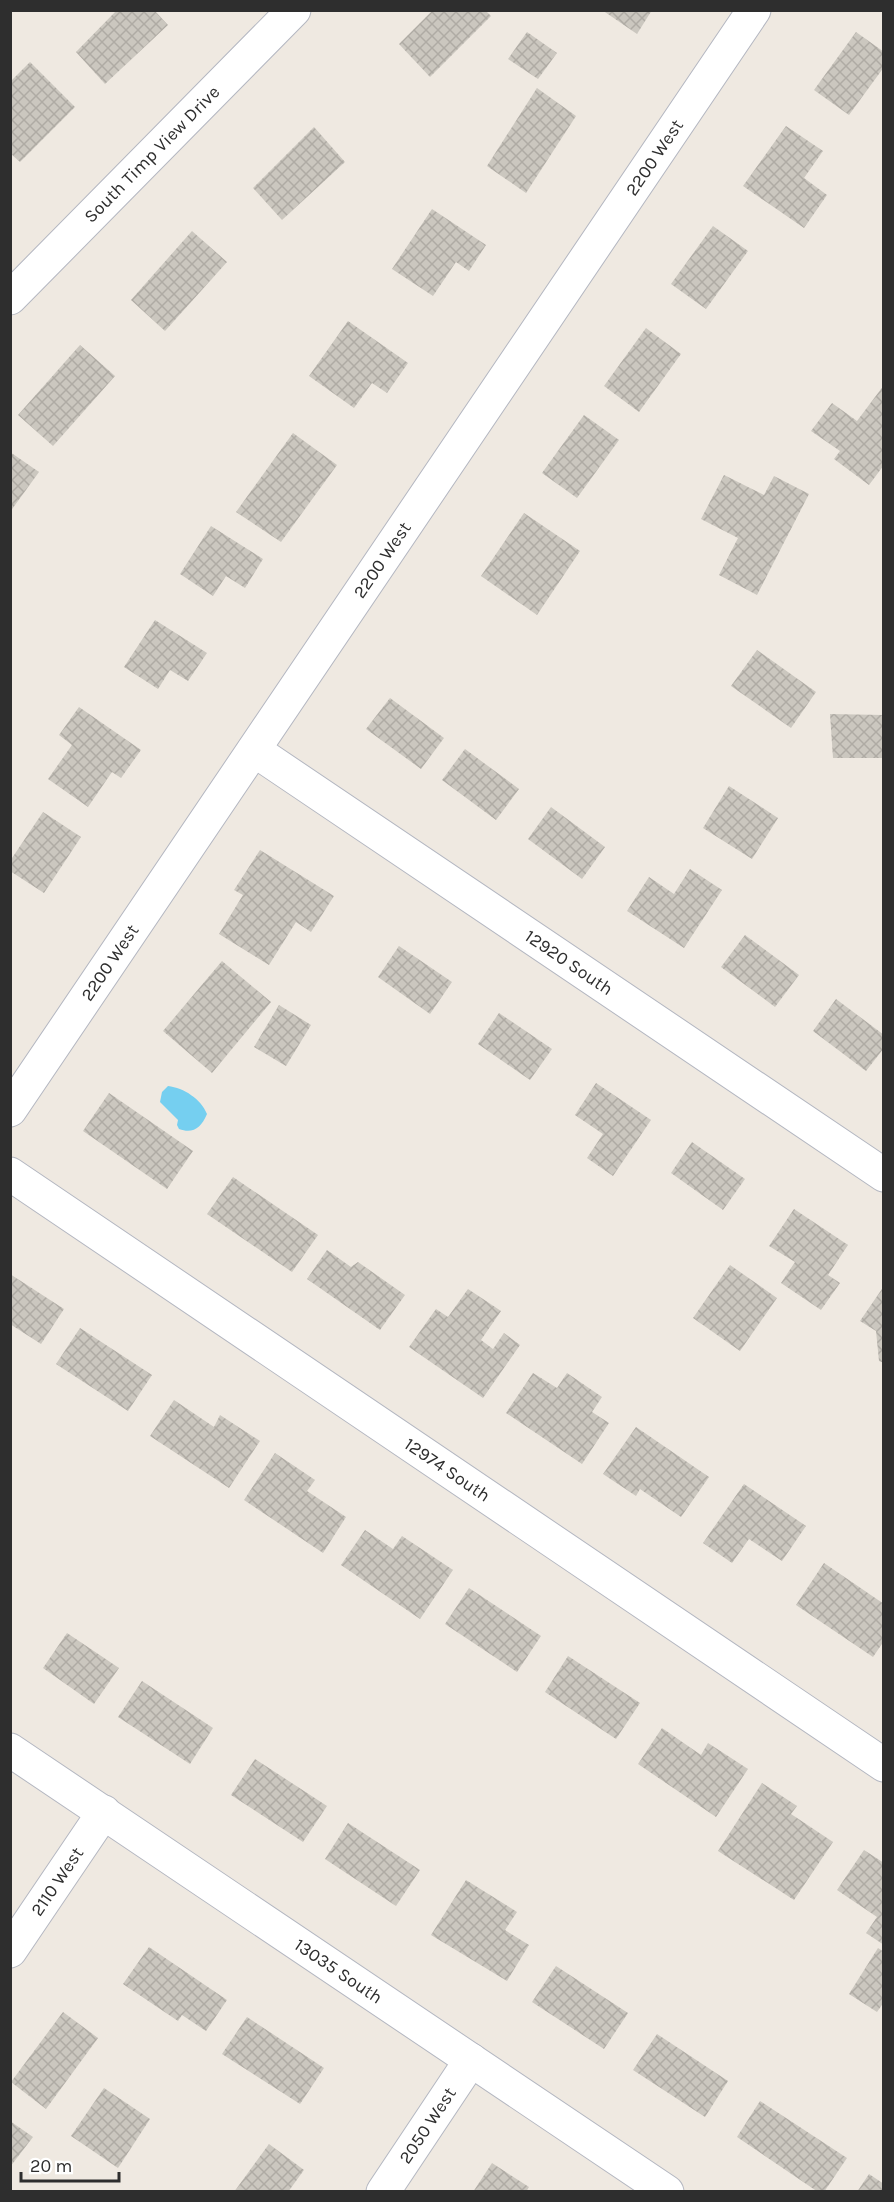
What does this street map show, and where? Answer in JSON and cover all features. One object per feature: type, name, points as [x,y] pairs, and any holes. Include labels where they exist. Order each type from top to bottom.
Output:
[{"type":"street","name":"South Timp View Drive","points":[[10,298],[294,10]]},
{"type":"street","name":"2200 West","points":[[10,1110],[754,10]]},
{"type":"street","name":"12920 South","points":[[254,750],[884,1175]]},
{"type":"street","name":"12974 South","points":[[10,1174],[884,1765]]},
{"type":"street","name":"13035 South","points":[[10,1750],[667,2192]]},
{"type":"street","name":"2110 West","points":[[10,1951],[104,1812]]},
{"type":"street","name":"2050 West","points":[[383,2192],[471,2060]]},
{"type":"water","points":[[168,1086],[191,1095],[201,1104],[207,1114],[196,1129],[188,1131],[179,1129],[178,1120],[160,1102],[162,1092]]},
{"type":"building","points":[[117,10],[154,10],[168,25],[105,84],[76,52]]},
{"type":"building","points":[[433,10],[485,10],[491,16],[430,77],[399,44]]},
{"type":"building","points":[[602,10],[652,10],[637,34]]},
{"type":"building","points":[[527,32],[557,53],[538,79],[508,59]]},
{"type":"building","points":[[856,32],[884,52],[884,67],[849,115],[814,90]]},
{"type":"building","points":[[30,62],[75,107],[20,162],[10,153],[10,82]]},
{"type":"building","points":[[537,88],[576,116],[526,193],[487,166]]},
{"type":"building","points":[[786,126],[823,151],[804,178],[827,195],[804,228],[743,186]]},
{"type":"building","points":[[314,127],[345,162],[282,220],[253,188]]},
{"type":"building","points":[[432,209],[486,245],[469,271],[456,262],[433,296],[392,269]]},
{"type":"building","points":[[713,226],[748,251],[706,309],[671,284]]},
{"type":"building","points":[[192,231],[227,262],[165,331],[131,300]]},
{"type":"building","points":[[348,321],[408,363],[387,393],[372,383],[354,408],[309,376]]},
{"type":"building","points":[[646,328],[681,354],[639,412],[604,386]]},
{"type":"building","points":[[80,345],[115,376],[53,446],[18,415]]},
{"type":"building","points":[[884,385],[884,465],[869,485],[834,459],[840,451],[811,431],[832,403],[857,421]]},
{"type":"building","points":[[584,415],[619,440],[577,498],[542,473]]},
{"type":"building","points":[[293,433],[337,465],[281,542],[236,512]]},
{"type":"building","points":[[10,452],[39,472],[10,512]]},
{"type":"building","points":[[724,475],[764,495],[774,476],[809,494],[757,595],[719,575],[738,538],[701,519]]},
{"type":"building","points":[[524,513],[580,551],[537,615],[481,576]]},
{"type":"building","points":[[211,526],[263,559],[245,588],[226,576],[213,596],[180,574]]},
{"type":"building","points":[[155,620],[207,653],[188,681],[170,670],[158,689],[124,667]]},
{"type":"building","points":[[757,650],[816,692],[791,728],[731,686]]},
{"type":"building","points":[[390,698],[444,738],[421,769],[366,729]]},
{"type":"building","points":[[79,707],[141,750],[121,778],[112,772],[88,807],[48,779],[72,745],[59,735]]},
{"type":"building","points":[[830,714],[884,715],[884,758],[833,758]]},
{"type":"building","points":[[465,749],[519,789],[496,820],[442,780]]},
{"type":"building","points":[[729,786],[778,818],[752,859],[703,828]]},
{"type":"building","points":[[551,807],[605,847],[582,879],[528,839]]},
{"type":"building","points":[[43,812],[81,837],[44,893],[10,871],[10,861]]},
{"type":"building","points":[[260,850],[334,896],[311,932],[296,922],[269,965],[219,934],[243,895],[234,890]]},
{"type":"building","points":[[690,869],[722,890],[684,948],[627,911],[649,877],[674,894]]},
{"type":"building","points":[[745,935],[799,975],[775,1007],[721,967]]},
{"type":"building","points":[[399,946],[452,982],[430,1014],[378,977]]},
{"type":"building","points":[[222,961],[271,1002],[212,1073],[163,1031]]},
{"type":"building","points":[[836,999],[884,1035],[884,1048],[866,1071],[813,1031]]},
{"type":"building","points":[[279,1005],[311,1025],[286,1066],[254,1047]]},
{"type":"building","points":[[499,1013],[552,1049],[530,1080],[478,1044]]},
{"type":"building","points":[[596,1083],[651,1120],[613,1176],[587,1158],[603,1134],[575,1115]]},
{"type":"building","points":[[109,1093],[193,1151],[167,1189],[83,1131]]},
{"type":"building","points":[[692,1142],[745,1179],[723,1210],[671,1173]]},
{"type":"building","points":[[233,1177],[318,1235],[292,1272],[207,1214]]},
{"type":"building","points":[[794,1209],[848,1245],[828,1275],[840,1283],[821,1310],[781,1283],[795,1262],[769,1246]]},
{"type":"building","points":[[327,1250],[351,1267],[358,1262],[405,1295],[380,1330],[307,1279]]},
{"type":"building","points":[[730,1265],[777,1298],[740,1351],[693,1318]]},
{"type":"building","points":[[10,1274],[64,1309],[41,1344],[10,1324]]},
{"type":"building","points":[[884,1286],[884,1363],[879,1361],[876,1331],[860,1321]]},
{"type":"building","points":[[468,1289],[501,1311],[481,1340],[493,1349],[504,1333],[520,1345],[483,1398],[409,1347],[436,1309],[448,1317]]},
{"type":"building","points":[[80,1328],[152,1375],[128,1411],[56,1364]]},
{"type":"building","points":[[533,1373],[557,1388],[567,1373],[602,1397],[592,1412],[609,1423],[582,1464],[506,1413]]},
{"type":"building","points":[[174,1400],[214,1427],[220,1415],[260,1441],[229,1488],[150,1436]]},
{"type":"building","points":[[636,1427],[709,1477],[681,1517],[640,1489],[636,1496],[603,1474]]},
{"type":"building","points":[[275,1453],[315,1480],[307,1491],[346,1517],[323,1553],[244,1500]]},
{"type":"building","points":[[744,1484],[806,1526],[782,1561],[749,1539],[732,1563],[703,1543]]},
{"type":"building","points":[[365,1530],[393,1549],[402,1536],[453,1570],[420,1619],[341,1565]]},
{"type":"building","points":[[824,1563],[884,1604],[884,1641],[873,1657],[796,1605]]},
{"type":"building","points":[[469,1588],[541,1636],[517,1672],[445,1624]]},
{"type":"building","points":[[67,1633],[119,1668],[94,1704],[43,1668]]},
{"type":"building","points":[[568,1656],[640,1703],[616,1739],[545,1692]]},
{"type":"building","points":[[142,1681],[213,1728],[190,1764],[118,1717]]},
{"type":"building","points":[[662,1728],[701,1755],[708,1743],[748,1769],[716,1817],[638,1764]]},
{"type":"building","points":[[255,1759],[327,1806],[303,1842],[231,1795]]},
{"type":"building","points":[[762,1783],[797,1806],[791,1814],[833,1842],[794,1900],[718,1851]]},
{"type":"building","points":[[348,1823],[420,1870],[396,1906],[325,1859]]},
{"type":"building","points":[[864,1850],[884,1863],[884,1945],[866,1933],[877,1917],[837,1890]]},
{"type":"building","points":[[466,1880],[517,1912],[505,1930],[529,1945],[507,1981],[431,1935]]},
{"type":"building","points":[[149,1947],[227,2000],[206,2031],[182,2015],[178,2021],[123,1984]]},
{"type":"building","points":[[878,1948],[884,1952],[884,2002],[877,2012],[849,1994]]},
{"type":"building","points":[[556,1966],[628,2013],[604,2049],[532,2002]]},
{"type":"building","points":[[63,2012],[98,2038],[46,2109],[11,2082]]},
{"type":"building","points":[[247,2017],[324,2068],[300,2104],[222,2054]]},
{"type":"building","points":[[657,2034],[728,2081],[705,2117],[633,2070]]},
{"type":"building","points":[[104,2088],[150,2119],[118,2168],[71,2136]]},
{"type":"building","points":[[760,2101],[847,2158],[824,2192],[818,2192],[737,2137]]},
{"type":"building","points":[[10,2121],[33,2137],[10,2167]]},
{"type":"building","points":[[269,2144],[304,2170],[288,2192],[234,2192]]},
{"type":"building","points":[[492,2163],[529,2187],[526,2192],[473,2192]]},
{"type":"building","points":[[869,2174],[884,2184],[884,2192],[857,2192]]}]
